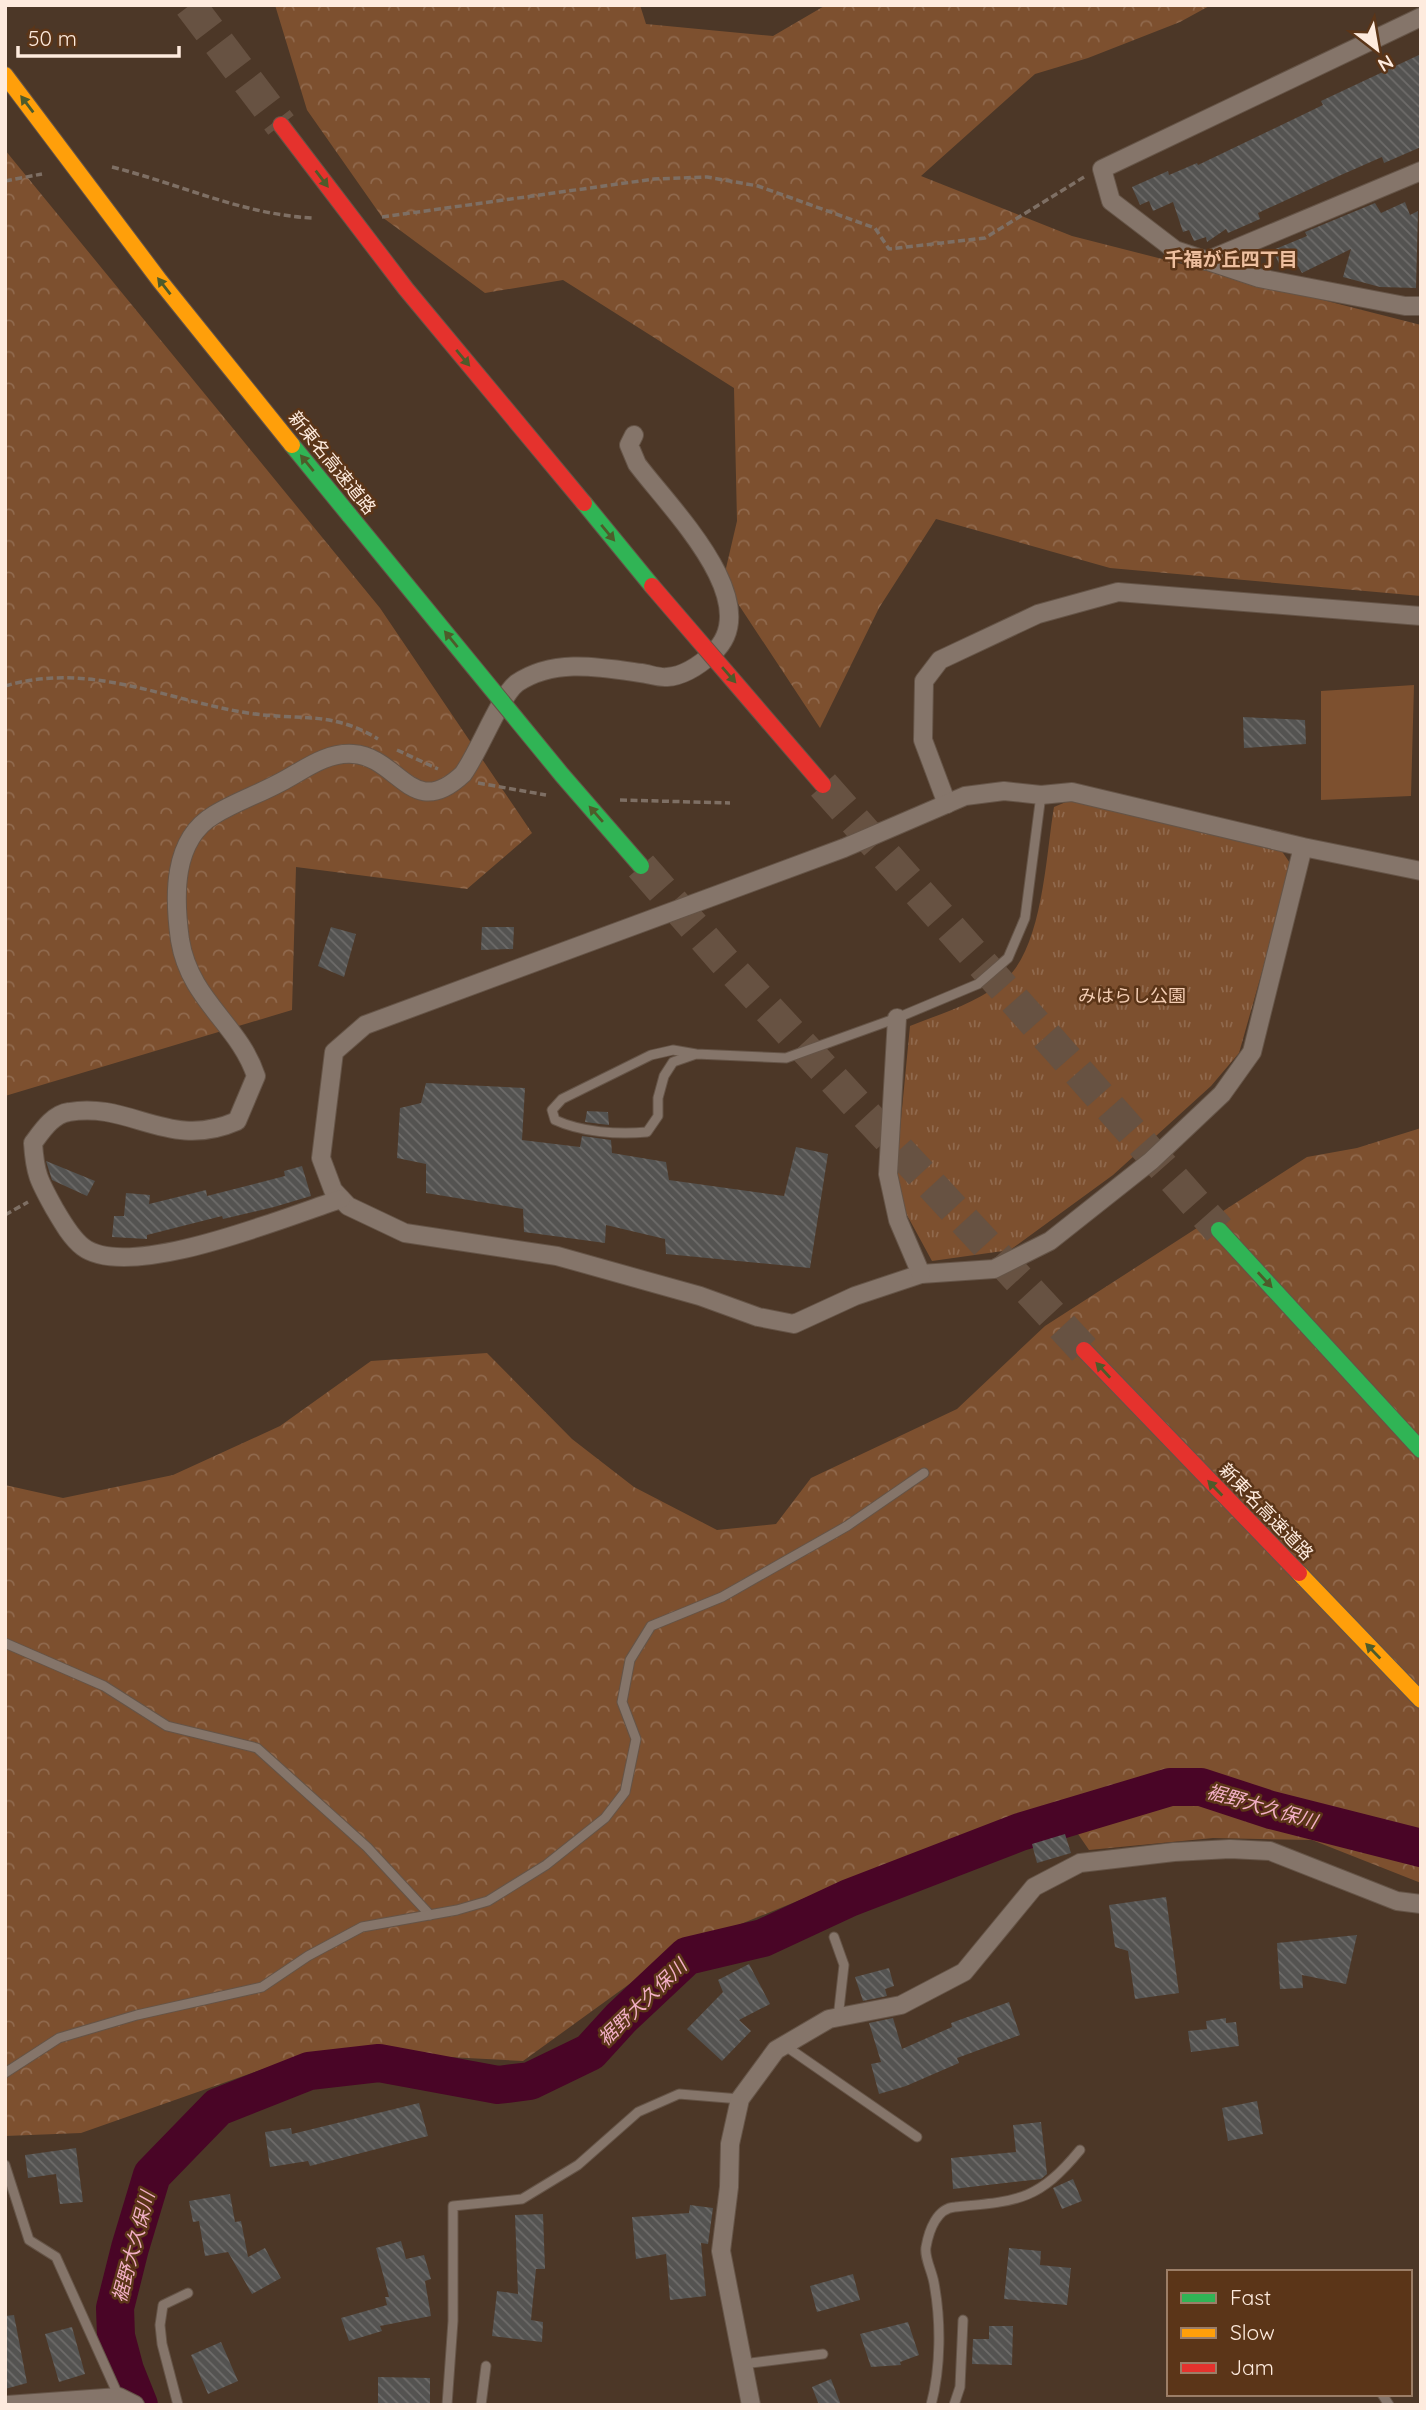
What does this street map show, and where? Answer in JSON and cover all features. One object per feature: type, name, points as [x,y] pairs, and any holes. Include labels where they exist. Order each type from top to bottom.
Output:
[{"type":"highway","name":"新東名高速道路","points":[[5,75],[160,281],[562,775],[641,866]]},
{"type":"highway","points":[[281,125],[406,289],[652,586],[823,785]]},
{"type":"highway","points":[[1219,1230],[1421,1450]]},
{"type":"highway","name":"新東名高速道路","points":[[1084,1350],[1421,1700]]},
{"type":"street","points":[[1421,17],[1102,169],[1111,201],[1175,250],[1259,278],[1405,306],[1421,306]]},
{"type":"street","points":[[1206,261],[1421,171]]},
{"type":"street","points":[[341,1199],[191,1248],[149,1257],[112,1256],[83,1248],[60,1218],[36,1174],[33,1143],[48,1123],[67,1112],[97,1112],[184,1132],[214,1131],[237,1121],[250,1096],[256,1076],[250,1057],[195,984],[181,942],[177,869],[193,835],[213,815],[331,755],[355,754],[378,760],[397,779],[416,790],[435,791],[451,785],[463,774],[514,685],[530,676],[583,664],[666,677],[704,662],[719,649],[727,632],[730,608],[723,581],[637,464],[629,445],[634,435]]},
{"type":"street","points":[[947,804],[923,740],[924,681],[940,660],[1038,614],[1118,593],[1421,616]]},
{"type":"street","points":[[1303,848],[1252,1052],[1222,1094],[1151,1161],[1050,1241],[995,1269],[921,1274],[855,1296],[794,1324],[758,1317],[558,1256],[405,1233],[348,1206],[333,1190],[321,1158],[334,1052],[365,1025],[844,848],[965,796],[1004,791],[1041,795],[1072,792],[1303,848],[1421,871]]},
{"type":"street","points":[[897,1018],[888,1174],[898,1220],[921,1274]]},
{"type":"street","points":[[751,2405],[720,2252],[729,2187],[730,2144],[740,2099],[776,2050],[829,2019],[901,2005],[964,1972],[1034,1887],[1080,1863],[1174,1852],[1230,1849],[1270,1852],[1397,1901],[1421,1904]]},
{"type":"street","points":[[7,2405],[127,2401]]},
{"type":"lane","points":[[696,1054],[673,1062],[664,1076],[658,1098],[658,1116],[647,1132],[630,1133],[567,1126],[555,1121],[552,1110],[562,1100],[651,1055],[673,1050],[696,1054],[786,1058],[897,1018],[978,984],[1008,958],[1025,918],[1041,795]]},
{"type":"lane","points":[[5,2073],[59,2038],[137,2015],[262,1987],[362,1927],[488,1901],[546,1865],[605,1818],[625,1792],[636,1739],[622,1702],[630,1660],[651,1626],[722,1597],[847,1526],[924,1472]]},
{"type":"lane","points":[[5,1643],[104,1686],[167,1726],[257,1748],[368,1847],[430,1915]]},
{"type":"lane","points":[[834,1937],[844,1965],[838,2018]]},
{"type":"lane","points":[[784,2045],[917,2137]]},
{"type":"lane","points":[[447,2405],[453,2321],[453,2206],[522,2199],[578,2165],[638,2112],[679,2094],[740,2099]]},
{"type":"lane","points":[[931,2405],[939,2376],[934,2283],[925,2249],[937,2214],[948,2207],[1020,2199],[1049,2184],[1080,2150]]},
{"type":"lane","points":[[5,2165],[29,2240],[56,2257],[127,2401]]},
{"type":"lane","points":[[178,2405],[160,2325],[163,2305],[188,2294]]},
{"type":"lane","points":[[954,2405],[960,2387],[963,2320]]},
{"type":"lane","points":[[743,2364],[823,2354]]},
{"type":"lane","points":[[481,2405],[486,2367]]},
{"type":"path","points":[[112,167],[163,180],[228,205],[280,217],[314,218]]},
{"type":"path","points":[[382,217],[654,178],[707,177],[758,186],[875,228],[890,249],[985,238],[1065,186],[1102,169]]},
{"type":"path","points":[[5,181],[42,174]]},
{"type":"path","points":[[5,1215],[45,1192]]},
{"type":"green space","points":[[275,5],[640,5],[646,24],[773,36],[826,5],[1211,5],[1180,22],[1088,58],[1035,74],[921,176],[1072,236],[1421,325],[1421,596],[1110,568],[936,519],[879,608],[820,728],[723,581],[737,521],[734,388],[563,280],[485,293],[382,217],[307,110]]},
{"type":"green space","points":[[5,150],[380,608],[532,833],[467,889],[296,867],[292,1010],[5,1096]]},
{"type":"green space","points":[[1414,685],[1411,796],[1321,800],[1321,691]]},
{"type":"green space","name":"みはらし公園","points":[[1073,799],[1281,850],[1292,866],[1239,1053],[1211,1086],[1113,1175],[1010,1250],[932,1261],[901,1204],[896,1171],[910,1026],[985,994],[1007,978],[1019,963],[1036,921],[1054,807]]},
{"type":"green space","points":[[1421,1128],[1421,1883],[1312,1840],[1213,1838],[1089,1850],[1063,1812],[878,1868],[675,1951],[523,2061],[353,2052],[272,2066],[81,2133],[5,2136],[5,1485],[63,1498],[173,1475],[280,1426],[371,1361],[487,1353],[572,1439],[634,1487],[717,1530],[776,1524],[811,1478],[957,1409],[1045,1326],[1307,1157],[1357,1148]]},
{"type":"building","points":[[1421,54],[1421,147],[1384,163],[1382,157],[1341,175],[1258,213],[1260,219],[1228,233],[1226,229],[1207,242],[1206,237],[1194,241],[1189,230],[1183,232],[1173,202],[1153,211],[1149,201],[1140,205],[1132,187],[1168,171],[1169,175],[1197,163],[1198,165],[1323,105],[1321,101]]},
{"type":"building","points":[[1405,202],[1410,215],[1418,211],[1416,288],[1380,287],[1343,277],[1351,249],[1302,273],[1298,266],[1293,269],[1279,264],[1273,250],[1307,236],[1305,232],[1375,203],[1381,213]]},
{"type":"building","points":[[1243,717],[1305,720],[1306,744],[1244,748]]},
{"type":"building","points":[[331,927],[356,934],[344,977],[318,966]]},
{"type":"building","points":[[482,927],[514,927],[513,949],[481,950]]},
{"type":"building","points":[[426,1083],[525,1088],[522,1140],[580,1147],[582,1136],[611,1140],[612,1153],[666,1162],[669,1180],[784,1196],[796,1147],[828,1154],[810,1268],[666,1254],[665,1239],[606,1225],[605,1243],[524,1232],[523,1209],[426,1193],[426,1164],[397,1158],[400,1108],[421,1103]]},
{"type":"building","points":[[587,1111],[608,1112],[609,1125],[585,1122]]},
{"type":"building","points":[[46,1161],[95,1181],[87,1196],[52,1180]]},
{"type":"building","points":[[302,1166],[311,1196],[274,1207],[223,1219],[222,1216],[147,1235],[147,1239],[112,1237],[114,1216],[124,1216],[126,1193],[150,1195],[149,1204],[206,1190],[207,1196],[285,1176],[284,1171]]},
{"type":"building","points":[[1065,1834],[1071,1853],[1037,1863],[1032,1844]]},
{"type":"building","points":[[1166,1897],[1179,1993],[1135,1999],[1128,1951],[1115,1947],[1109,1905]]},
{"type":"building","points":[[1357,1935],[1346,1984],[1302,1975],[1303,1988],[1280,1989],[1277,1943]]},
{"type":"building","points":[[749,1964],[770,2004],[739,2020],[751,2031],[722,2061],[687,2029],[723,1992],[718,1980]]},
{"type":"building","points":[[889,1968],[894,1986],[885,1989],[887,1996],[863,2001],[855,1977]]},
{"type":"building","points":[[1009,2002],[1020,2035],[957,2058],[959,2063],[906,2086],[879,2094],[871,2064],[881,2062],[869,2023],[893,2018],[902,2049],[952,2027],[951,2023]]},
{"type":"building","points":[[1226,2018],[1226,2023],[1236,2022],[1239,2046],[1191,2052],[1188,2031],[1207,2029],[1206,2021]]},
{"type":"building","points":[[1257,2101],[1263,2134],[1228,2141],[1222,2108]]},
{"type":"building","points":[[419,2103],[428,2136],[310,2166],[308,2161],[270,2167],[265,2132],[291,2128],[292,2134]]},
{"type":"building","points":[[1041,2122],[1047,2174],[1041,2179],[953,2189],[951,2158],[1016,2152],[1013,2125]]},
{"type":"building","points":[[76,2148],[83,2202],[60,2204],[56,2174],[28,2178],[25,2155]]},
{"type":"building","points":[[1073,2179],[1082,2201],[1062,2209],[1053,2188]]},
{"type":"building","points":[[230,2194],[235,2222],[241,2221],[248,2257],[265,2248],[281,2278],[252,2294],[228,2252],[205,2256],[199,2221],[193,2222],[189,2201]]},
{"type":"building","points":[[690,2205],[713,2208],[708,2244],[701,2243],[706,2296],[670,2300],[666,2254],[636,2259],[632,2217],[689,2213]]},
{"type":"building","points":[[543,2214],[545,2269],[536,2269],[531,2320],[543,2322],[542,2342],[492,2336],[497,2291],[518,2294],[515,2215]]},
{"type":"building","points":[[401,2241],[406,2259],[424,2255],[431,2279],[425,2281],[431,2316],[380,2326],[382,2331],[349,2341],[341,2318],[387,2305],[385,2297],[389,2297],[376,2248]]},
{"type":"building","points":[[1009,2248],[1041,2251],[1040,2265],[1071,2268],[1067,2305],[1004,2299]]},
{"type":"building","points":[[853,2274],[860,2300],[817,2312],[810,2286]]},
{"type":"building","points":[[14,2315],[27,2383],[5,2389],[5,2316]]},
{"type":"building","points":[[908,2322],[919,2355],[900,2362],[901,2365],[871,2367],[860,2334]]},
{"type":"building","points":[[989,2326],[1013,2326],[1012,2365],[972,2364],[973,2339],[989,2339]]},
{"type":"building","points":[[72,2327],[85,2374],[59,2382],[45,2334]]},
{"type":"building","points":[[221,2342],[238,2381],[208,2394],[191,2355]]},
{"type":"building","points":[[378,2377],[430,2378],[430,2405],[378,2405]]},
{"type":"building","points":[[831,2379],[841,2405],[819,2405],[812,2387]]},
{"type":"waterway","name":"裾野大久保川","points":[[139,2405],[125,2370],[116,2336],[115,2308],[130,2248],[152,2175],[218,2107],[309,2071],[379,2063],[498,2085],[530,2081],[590,2052],[621,2018],[687,1956],[763,1938],[849,1898],[1020,1832],[1170,1787],[1201,1787],[1271,1810],[1421,1848]]},
{"type":"tunnel","points":[[190,5],[281,125]]},
{"type":"tunnel","points":[[823,785],[1219,1230]]},
{"type":"tunnel","points":[[641,866],[724,961],[1084,1350]]},
{"type":"traffic: fast","points":[[292,445],[350,516]]},
{"type":"traffic: fast","points":[[584,503],[652,586]]},
{"type":"traffic: fast","points":[[350,516],[562,775],[641,866]]},
{"type":"traffic: fast","points":[[1219,1230],[1421,1450]]},
{"type":"traffic: slow","points":[[5,75],[160,281],[292,445]]},
{"type":"traffic: slow","points":[[1299,1573],[1421,1700]]},
{"type":"traffic: jam","points":[[281,125],[406,289],[584,503]]},
{"type":"traffic: jam","points":[[652,586],[823,785]]},
{"type":"traffic: jam","points":[[1084,1350],[1299,1573]]},
{"type":"district","name":"千福が丘四丁目","points":[[1231,259]]}]
